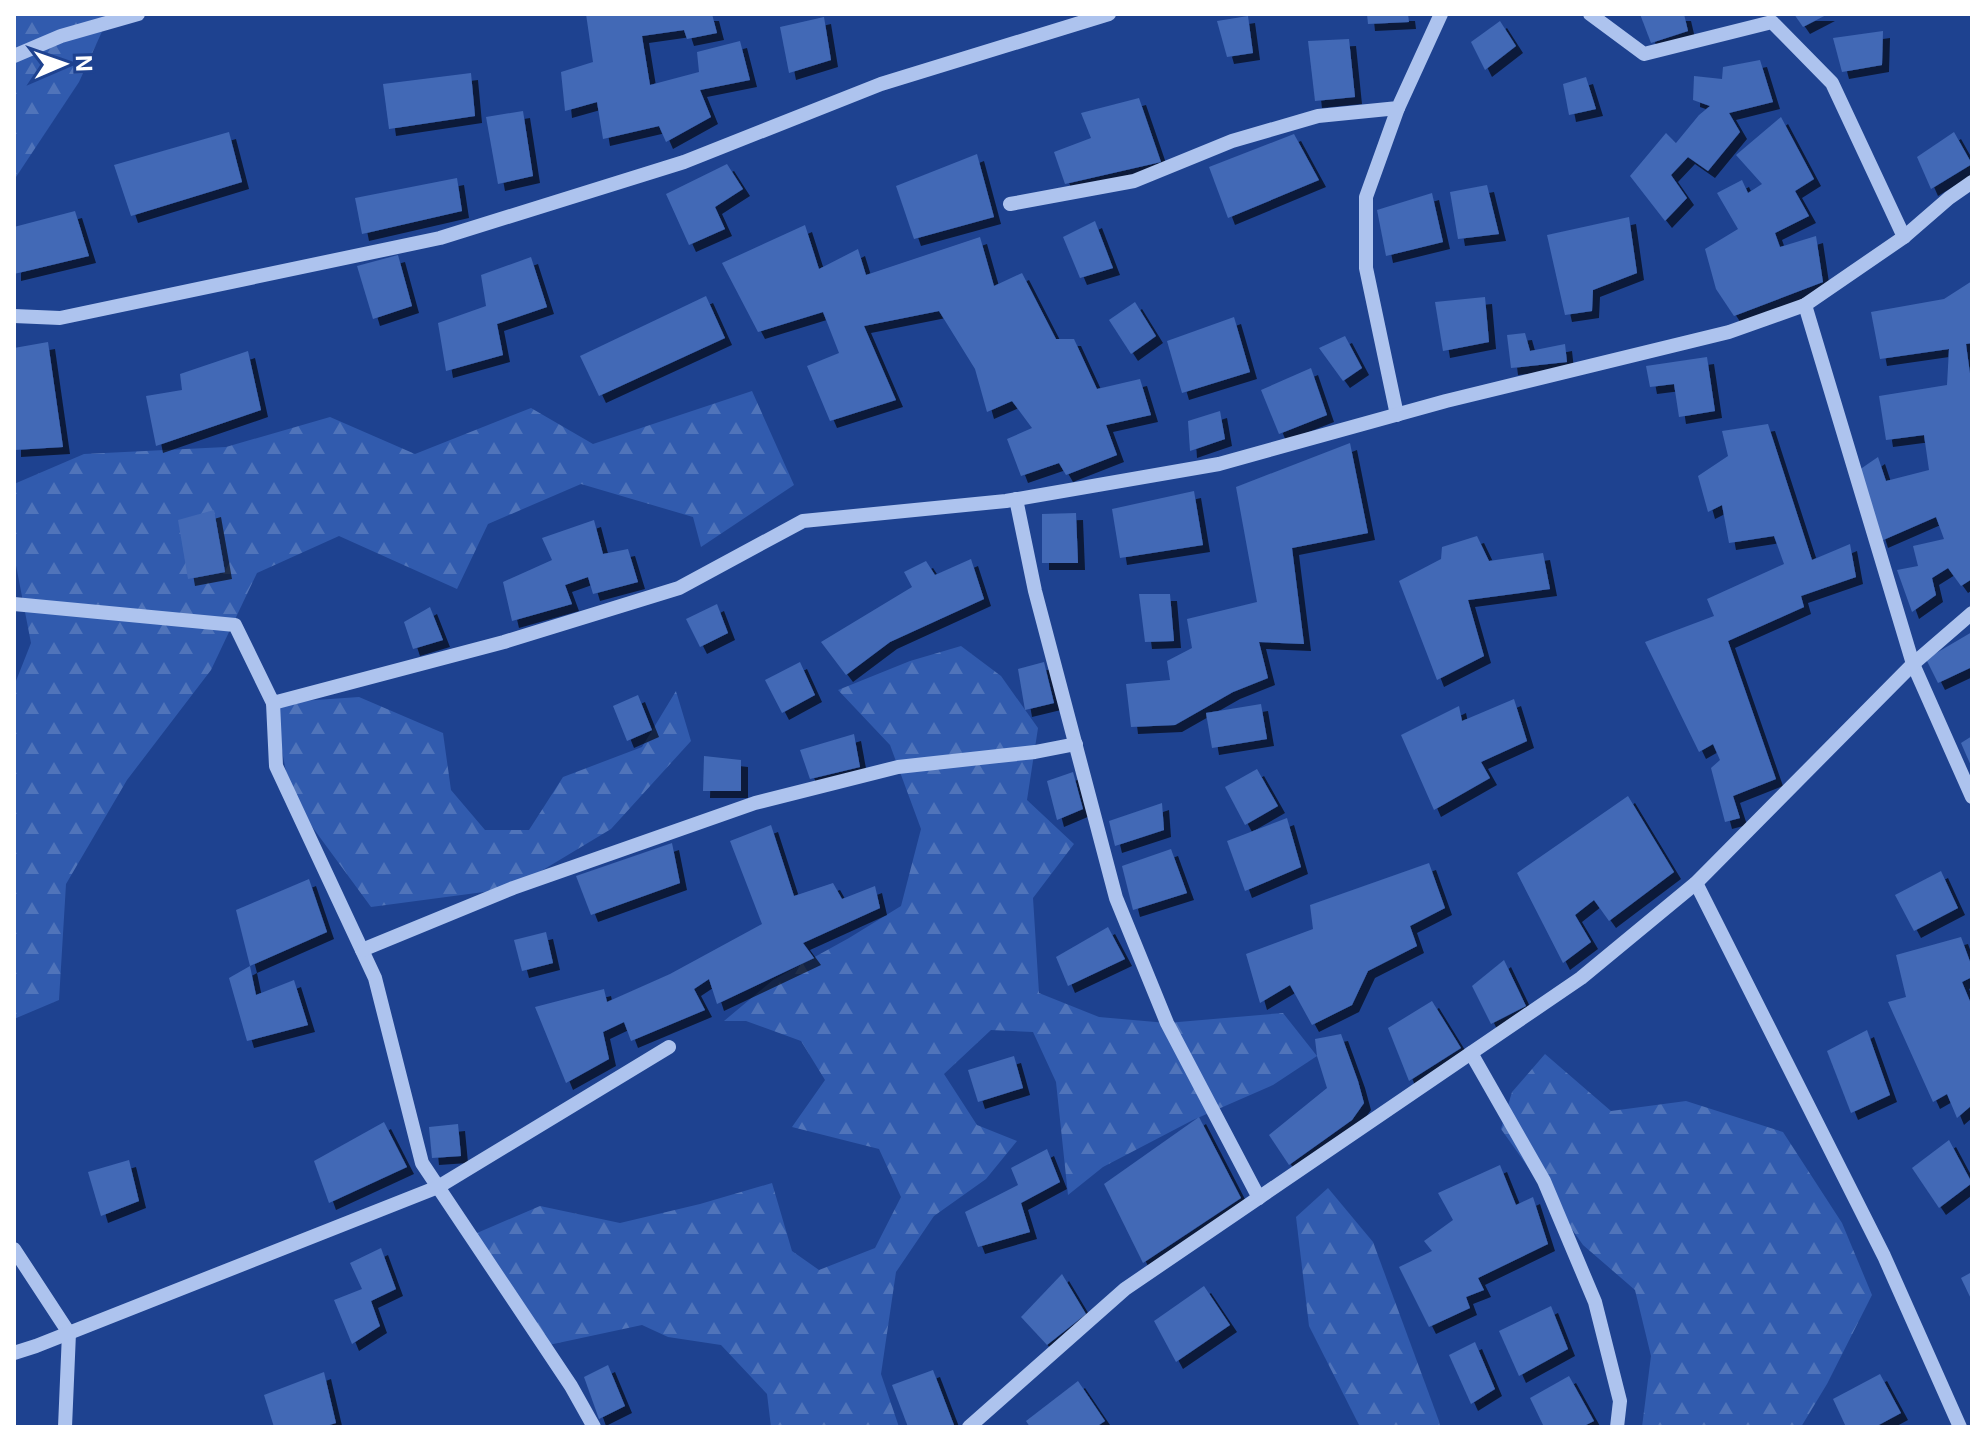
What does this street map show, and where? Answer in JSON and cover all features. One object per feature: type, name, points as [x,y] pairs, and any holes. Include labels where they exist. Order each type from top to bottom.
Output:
[{"type":"street","points":[[14,56],[61,36],[138,14]]},
{"type":"street","points":[[14,316],[60,318],[440,238],[684,162],[881,84],[1109,14]]},
{"type":"street","points":[[1397,415],[1366,268],[1366,197],[1398,108],[1441,14]]},
{"type":"street","points":[[1590,14],[1644,54],[1772,22],[1832,83],[1904,237]]},
{"type":"street","points":[[1010,204],[1134,181],[1232,141],[1318,116],[1398,108]]},
{"type":"street","points":[[273,703],[504,642],[679,588],[803,521],[1016,499],[1219,464],[1461,397],[1729,332],[1805,305],[1904,237],[1972,182]]},
{"type":"street","points":[[1805,305],[1913,664],[1972,797]]},
{"type":"street","points":[[1016,499],[1035,591],[1116,898],[1167,1023],[1259,1198]]},
{"type":"street","points":[[14,604],[235,625],[273,703],[276,766],[375,978],[422,1163],[571,1386],[590,1426]]},
{"type":"street","points":[[969,1427],[1125,1289],[1581,978],[1696,883],[1913,664],[1972,613]]},
{"type":"street","points":[[362,950],[513,888],[755,803],[898,767],[1035,752],[1076,744]]},
{"type":"street","points":[[1696,883],[1884,1256],[1960,1427]]},
{"type":"street","points":[[14,1353],[438,1187],[669,1047]]},
{"type":"street","points":[[1471,1053],[1544,1181],[1595,1302],[1620,1401],[1617,1427]]},
{"type":"street","points":[[14,1249],[69,1333],[65,1427]]},
{"type":"green space","points":[[14,14],[110,14],[79,82],[14,180]]},
{"type":"green space","points":[[752,391],[794,485],[701,547],[693,517],[581,484],[488,524],[457,589],[339,536],[257,573],[211,670],[127,780],[66,884],[59,1000],[14,1019],[14,686],[31,643],[14,555],[14,484],[84,454],[226,447],[330,417],[415,454],[531,408],[593,444]]},
{"type":"green space","points":[[961,646],[1001,676],[1038,728],[1027,800],[1074,844],[1033,898],[1039,993],[1099,1017],[1167,1023],[1283,1013],[1317,1056],[1273,1085],[1193,1120],[1103,1167],[1068,1195],[1056,1082],[1033,1032],[991,1030],[944,1074],[977,1125],[1017,1141],[986,1179],[934,1216],[896,1272],[881,1374],[899,1427],[771,1427],[767,1394],[721,1345],[668,1337],[642,1325],[544,1346],[470,1236],[540,1206],[620,1223],[772,1183],[792,1251],[819,1270],[875,1248],[901,1197],[879,1149],[792,1127],[825,1080],[801,1041],[746,1021],[724,1021],[773,980],[901,906],[921,829],[890,745],[838,690],[910,661]]},
{"type":"green space","points":[[676,691],[691,741],[611,829],[513,888],[371,907],[291,798],[273,703],[359,697],[443,733],[451,790],[485,830],[529,830],[563,777],[642,747]]},
{"type":"green space","points":[[1545,1054],[1611,1111],[1686,1101],[1783,1132],[1842,1223],[1872,1295],[1827,1384],[1801,1427],[1642,1427],[1651,1356],[1635,1290],[1583,1245],[1501,1129],[1512,1092]]},
{"type":"green space","points":[[1328,1188],[1373,1242],[1440,1427],[1360,1427],[1309,1326],[1296,1217]]},
{"type":"building","points":[[586,14],[712,14],[717,33],[687,39],[684,30],[642,36],[650,85],[699,72],[697,52],[740,41],[750,80],[700,90],[711,117],[666,142],[659,126],[603,139],[597,102],[565,111],[561,72],[593,62]]},
{"type":"building","points":[[1367,14],[1408,14],[1409,22],[1368,24]]},
{"type":"building","points":[[1640,14],[1684,14],[1688,31],[1651,43]]},
{"type":"building","points":[[1794,14],[1828,14],[1803,27]]},
{"type":"building","points":[[1248,16],[1253,53],[1227,57],[1217,21]]},
{"type":"building","points":[[824,17],[831,60],[789,73],[780,27]]},
{"type":"building","points":[[1500,21],[1516,46],[1485,70],[1471,42]]},
{"type":"building","points":[[1883,31],[1882,65],[1842,72],[1833,38]]},
{"type":"building","points":[[1349,39],[1355,97],[1315,101],[1308,41]]},
{"type":"building","points":[[1760,60],[1773,102],[1729,113],[1740,132],[1708,171],[1688,157],[1671,175],[1687,198],[1665,221],[1630,176],[1666,133],[1676,143],[1710,106],[1693,100],[1694,76],[1722,79],[1723,67]]},
{"type":"building","points":[[471,73],[475,116],[389,129],[383,84]]},
{"type":"building","points":[[1586,77],[1596,109],[1569,115],[1563,84]]},
{"type":"building","points":[[1139,98],[1161,162],[1065,184],[1054,152],[1091,138],[1081,113]]},
{"type":"building","points":[[523,111],[533,176],[498,184],[486,117]]},
{"type":"building","points":[[1781,117],[1814,179],[1795,191],[1809,216],[1775,233],[1780,247],[1816,236],[1823,282],[1734,316],[1716,289],[1705,249],[1738,229],[1717,193],[1742,180],[1748,193],[1762,184],[1736,155]]},
{"type":"building","points":[[229,132],[242,182],[131,216],[114,165]]},
{"type":"building","points":[[1954,132],[1972,164],[1931,189],[1917,157]]},
{"type":"building","points":[[1294,134],[1319,180],[1228,218],[1209,167]]},
{"type":"building","points":[[977,154],[994,217],[914,239],[896,186]]},
{"type":"building","points":[[727,164],[743,189],[715,207],[725,229],[689,245],[666,194]]},
{"type":"building","points":[[457,178],[462,211],[362,234],[355,198]]},
{"type":"building","points":[[1487,185],[1499,234],[1458,239],[1450,192]]},
{"type":"building","points":[[1432,193],[1443,242],[1386,256],[1377,210]]},
{"type":"building","points":[[75,211],[89,256],[14,274],[14,227]]},
{"type":"building","points":[[1629,217],[1637,273],[1593,290],[1592,311],[1565,315],[1547,235]]},
{"type":"building","points":[[1095,221],[1113,268],[1080,278],[1063,237]]},
{"type":"building","points":[[805,225],[819,269],[858,249],[866,275],[980,237],[994,286],[1022,273],[1056,339],[1074,339],[1097,389],[1140,379],[1151,415],[1106,425],[1117,455],[1066,475],[1059,463],[1021,476],[1007,439],[1032,428],[1012,401],[987,412],[975,369],[939,311],[864,326],[896,400],[830,421],[807,366],[839,353],[823,312],[758,332],[722,263]]},
{"type":"building","points":[[398,255],[412,306],[373,319],[357,266]]},
{"type":"building","points":[[531,257],[547,307],[497,324],[503,355],[446,371],[438,323],[486,306],[481,275]]},
{"type":"building","points":[[1972,281],[1972,343],[1966,344],[1972,380],[1972,579],[1961,586],[1948,568],[1932,578],[1936,595],[1912,612],[1897,570],[1918,566],[1913,546],[1944,539],[1936,517],[1881,541],[1859,470],[1878,457],[1886,481],[1929,470],[1924,435],[1886,440],[1879,396],[1947,385],[1949,349],[1880,359],[1871,312],[1944,299]]},
{"type":"building","points":[[706,296],[725,338],[599,396],[580,356]]},
{"type":"building","points":[[1485,297],[1489,342],[1443,351],[1435,302]]},
{"type":"building","points":[[1135,302],[1156,336],[1131,354],[1109,320]]},
{"type":"building","points":[[1234,317],[1250,372],[1182,393],[1167,341]]},
{"type":"building","points":[[1525,333],[1530,351],[1565,344],[1567,362],[1511,368],[1507,335]]},
{"type":"building","points":[[1345,336],[1362,368],[1343,381],[1319,348]]},
{"type":"building","points":[[48,342],[63,447],[14,450],[14,348]]},
{"type":"building","points":[[248,351],[261,410],[156,446],[146,396],[182,390],[180,374]]},
{"type":"building","points":[[1707,357],[1715,411],[1679,417],[1674,384],[1650,387],[1646,366]]},
{"type":"building","points":[[1311,368],[1327,415],[1279,434],[1261,390]]},
{"type":"building","points":[[1220,411],[1225,439],[1190,451],[1188,421]]},
{"type":"building","points":[[1768,424],[1812,560],[1850,544],[1856,577],[1801,596],[1804,607],[1728,641],[1776,779],[1733,796],[1740,818],[1725,822],[1711,768],[1720,760],[1713,744],[1699,752],[1645,642],[1714,616],[1707,599],[1784,564],[1774,536],[1729,543],[1722,505],[1708,512],[1698,476],[1728,456],[1722,431]]},
{"type":"building","points":[[1350,443],[1368,533],[1292,548],[1304,644],[1259,642],[1268,678],[1233,692],[1175,725],[1131,727],[1126,684],[1170,680],[1167,661],[1192,648],[1187,619],[1257,602],[1236,487]]},
{"type":"building","points":[[1194,491],[1203,545],[1120,558],[1112,509]]},
{"type":"building","points":[[214,510],[225,572],[188,579],[178,520]]},
{"type":"building","points":[[1076,513],[1078,563],[1042,563],[1042,514]]},
{"type":"building","points":[[594,520],[603,554],[628,549],[638,582],[593,594],[588,577],[565,585],[572,604],[512,621],[503,582],[552,560],[542,538]]},
{"type":"building","points":[[1477,536],[1489,561],[1543,553],[1550,589],[1468,600],[1484,656],[1437,680],[1399,581],[1441,559],[1442,547]]},
{"type":"building","points":[[971,559],[984,599],[890,642],[846,675],[821,642],[912,587],[904,572],[926,561],[935,575]]},
{"type":"building","points":[[1139,594],[1170,594],[1174,641],[1145,642]]},
{"type":"building","points":[[717,604],[728,633],[700,647],[686,619]]},
{"type":"building","points":[[430,607],[443,640],[413,649],[404,622]]},
{"type":"building","points":[[1972,632],[1972,667],[1938,683],[1926,659]]},
{"type":"building","points":[[800,662],[815,695],[782,713],[765,680]]},
{"type":"building","points":[[1044,662],[1054,703],[1025,710],[1018,669]]},
{"type":"building","points":[[638,695],[652,730],[627,741],[613,706]]},
{"type":"building","points":[[1514,699],[1527,741],[1481,762],[1490,778],[1434,810],[1401,735],[1459,706],[1462,721]]},
{"type":"building","points":[[1261,704],[1267,739],[1212,748],[1206,713]]},
{"type":"building","points":[[854,734],[860,767],[810,779],[800,750]]},
{"type":"building","points":[[1972,736],[1972,768],[1961,743]]},
{"type":"building","points":[[704,756],[741,760],[741,791],[703,791]]},
{"type":"building","points":[[1257,769],[1278,806],[1245,825],[1225,787]]},
{"type":"building","points":[[1073,772],[1083,809],[1057,820],[1047,781]]},
{"type":"building","points":[[1628,796],[1674,872],[1609,921],[1594,900],[1575,915],[1591,942],[1563,963],[1517,873]]},
{"type":"building","points":[[1162,803],[1164,830],[1115,846],[1109,821]]},
{"type":"building","points":[[1287,818],[1301,867],[1245,891],[1227,841]]},
{"type":"building","points":[[771,825],[794,896],[833,883],[842,899],[875,886],[880,908],[803,943],[814,958],[717,1004],[709,979],[694,989],[705,1010],[631,1041],[624,1022],[603,1032],[609,1059],[566,1083],[535,1007],[604,989],[607,1002],[670,974],[762,924],[730,841]]},
{"type":"building","points":[[672,843],[680,883],[591,915],[576,876]]},
{"type":"building","points":[[1171,849],[1187,893],[1133,910],[1122,866]]},
{"type":"building","points":[[1429,863],[1445,908],[1410,926],[1417,946],[1368,971],[1352,1005],[1312,1025],[1290,985],[1260,1003],[1246,954],[1313,929],[1310,905]]},
{"type":"building","points":[[1941,871],[1958,908],[1914,931],[1895,895]]},
{"type":"building","points":[[309,879],[327,932],[250,966],[236,910]]},
{"type":"building","points":[[1108,927],[1125,959],[1068,986],[1056,957]]},
{"type":"building","points":[[546,932],[553,963],[522,971],[514,940]]},
{"type":"building","points":[[1961,937],[1972,967],[1972,977],[1962,982],[1972,1006],[1972,1105],[1957,1118],[1947,1094],[1933,1102],[1888,1002],[1906,997],[1896,955]]},
{"type":"building","points":[[1504,960],[1526,1006],[1491,1024],[1472,986]]},
{"type":"building","points":[[250,966],[256,995],[294,980],[308,1025],[247,1041],[229,978]]},
{"type":"building","points":[[1432,1001],[1461,1048],[1409,1081],[1388,1028]]},
{"type":"building","points":[[1867,1030],[1890,1095],[1851,1113],[1827,1051]]},
{"type":"building","points":[[1341,1034],[1364,1103],[1352,1120],[1289,1165],[1269,1135],[1327,1088],[1315,1039]]},
{"type":"building","points":[[1014,1056],[1023,1088],[978,1102],[968,1070]]},
{"type":"building","points":[[1199,1117],[1241,1198],[1143,1263],[1104,1184]]},
{"type":"building","points":[[384,1122],[407,1167],[329,1203],[314,1161]]},
{"type":"building","points":[[458,1124],[461,1156],[432,1158],[429,1127]]},
{"type":"building","points":[[1949,1140],[1972,1183],[1939,1208],[1912,1168]]},
{"type":"building","points":[[1047,1149],[1060,1182],[1021,1203],[1030,1232],[978,1247],[965,1212],[1018,1185],[1011,1168]]},
{"type":"building","points":[[129,1160],[139,1201],[101,1216],[88,1172]]},
{"type":"building","points":[[1500,1165],[1516,1205],[1533,1197],[1548,1244],[1478,1278],[1484,1290],[1466,1297],[1470,1308],[1429,1327],[1399,1267],[1432,1251],[1424,1241],[1453,1220],[1438,1193]]},
{"type":"building","points":[[381,1248],[396,1289],[371,1301],[380,1326],[352,1344],[334,1300],[362,1289],[350,1263]]},
{"type":"building","points":[[1972,1272],[1972,1301],[1961,1278]]},
{"type":"building","points":[[1062,1274],[1086,1314],[1047,1345],[1021,1317]]},
{"type":"building","points":[[1204,1286],[1230,1325],[1176,1362],[1154,1321]]},
{"type":"building","points":[[1551,1306],[1568,1349],[1519,1376],[1499,1331]]},
{"type":"building","points":[[1475,1342],[1495,1389],[1471,1404],[1449,1355]]},
{"type":"building","points":[[608,1365],[625,1406],[599,1419],[584,1377]]},
{"type":"building","points":[[933,1370],[954,1425],[908,1427],[892,1385]]},
{"type":"building","points":[[324,1372],[336,1423],[323,1427],[274,1427],[264,1395]]},
{"type":"building","points":[[1880,1374],[1901,1413],[1875,1427],[1846,1427],[1833,1399]]},
{"type":"building","points":[[1569,1376],[1594,1421],[1582,1427],[1544,1427],[1530,1398]]},
{"type":"building","points":[[1078,1381],[1105,1421],[1096,1427],[1030,1427],[1026,1421]]}]
